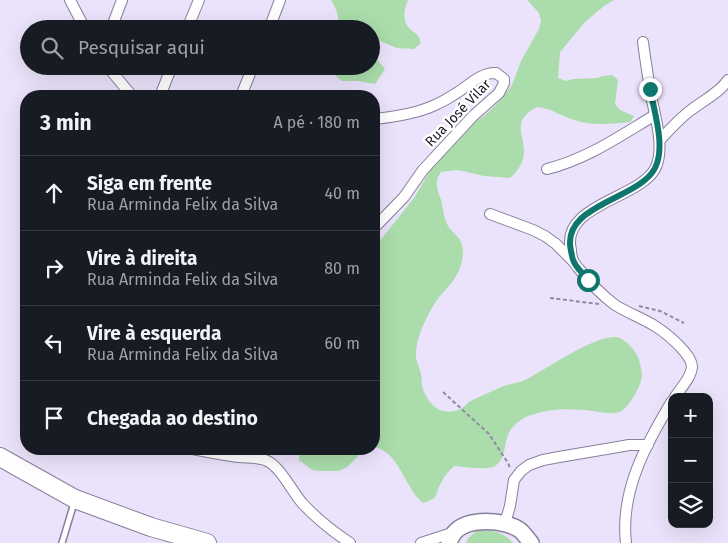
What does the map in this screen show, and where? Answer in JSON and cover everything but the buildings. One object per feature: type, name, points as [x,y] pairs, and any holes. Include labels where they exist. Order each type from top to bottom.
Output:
[{"type":"highway","points":[[0,457],[75,499],[151,527],[207,543]]},
{"type":"main road","points":[[452,537],[468,524],[482,521],[505,523],[520,530],[531,543]]},
{"type":"street","points":[[70,0],[81,20]]},
{"type":"street","points":[[114,20],[122,0]]},
{"type":"street","points":[[190,20],[198,0]]},
{"type":"street","points":[[272,20],[280,0]]},
{"type":"street","points":[[573,262],[569,243],[571,232],[576,223],[587,214],[648,177],[655,168],[659,156],[660,140],[643,42]]},
{"type":"street","name":"Rua José Vilar","points":[[380,118],[410,114],[433,106],[486,74],[496,73],[504,79],[499,94],[473,116],[424,170],[404,197],[380,222]]},
{"type":"street","points":[[114,75],[127,90]]},
{"type":"street","points":[[162,90],[168,75]]},
{"type":"street","points":[[243,90],[249,75]]},
{"type":"street","points":[[660,140],[678,121],[713,95],[728,80]]},
{"type":"street","points":[[547,169],[564,165],[585,156],[655,115]]},
{"type":"street","points":[[490,214],[533,230],[556,244],[588,280],[611,301],[656,327],[677,344],[690,359],[692,367],[678,393]]},
{"type":"street","points":[[626,543],[624,530],[631,482],[668,408]]},
{"type":"street","points":[[505,523],[514,480],[529,465],[543,460],[630,445],[648,445]]},
{"type":"street","points":[[228,455],[259,458],[271,463],[302,502],[327,527],[350,543]]},
{"type":"street","points":[[421,543],[452,537]]},
{"type":"lane","points":[[62,543],[75,499]]},
{"type":"path","points":[[444,392],[489,434],[508,463],[514,480]]},
{"type":"green space","points":[[331,0],[408,0],[405,22],[418,35],[421,43],[414,49],[397,48],[380,41],[380,20],[339,20]]},
{"type":"green space","points":[[527,0],[614,0],[585,22],[560,52],[558,78],[566,81],[612,75],[618,80],[615,104],[620,110],[634,116],[630,122],[595,124],[574,120],[537,107],[522,120],[523,159],[518,169],[510,178],[484,176],[458,170],[441,172],[437,179],[437,190],[448,226],[460,240],[463,254],[458,272],[433,305],[420,334],[416,356],[422,387],[433,405],[442,411],[453,411],[499,388],[525,380],[587,345],[611,337],[620,338],[636,353],[642,375],[637,391],[626,407],[619,412],[559,409],[534,414],[523,419],[515,424],[509,432],[503,456],[498,464],[488,468],[454,466],[444,478],[436,496],[423,503],[411,489],[390,455],[380,449],[380,240],[414,198],[434,164],[450,145],[496,105],[512,85],[521,61],[539,29],[541,21],[539,13]]},
{"type":"green space","points":[[380,63],[385,69],[375,84],[342,81],[336,76],[380,75]]},
{"type":"green space","points":[[299,455],[359,455],[347,467],[339,471],[312,470],[299,460]]},
{"type":"green space","points":[[478,530],[497,532],[506,536],[513,543],[466,543],[468,538]]},
{"type":"route","points":[[588,280],[573,262],[569,243],[571,232],[576,223],[587,214],[638,184],[648,177],[655,168],[659,156],[660,140],[650,89]]}]
